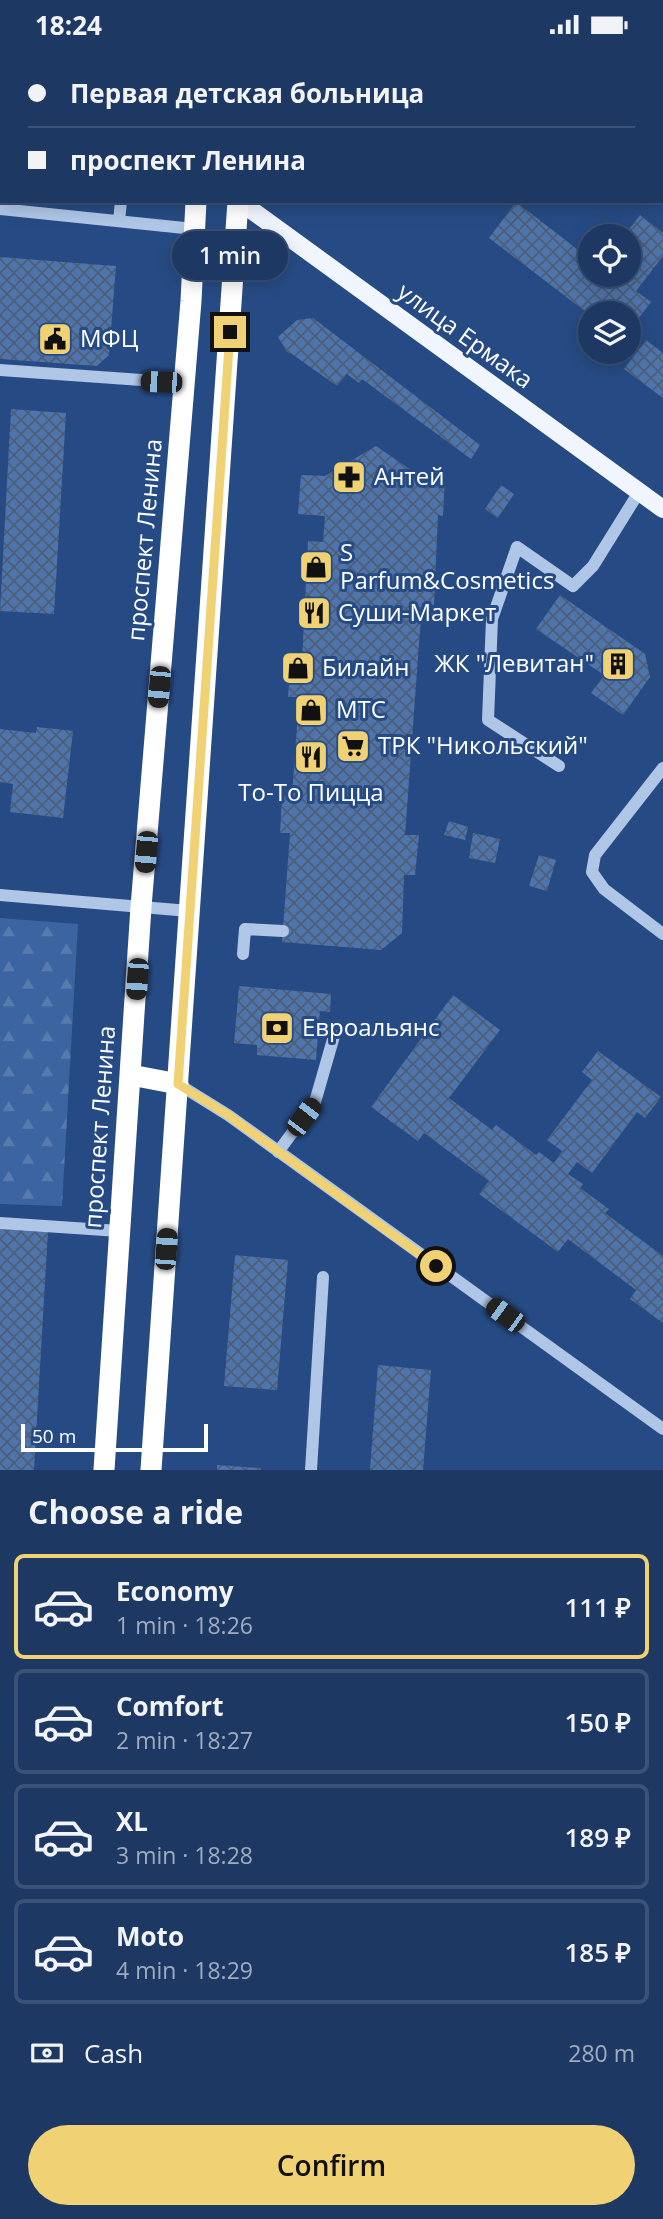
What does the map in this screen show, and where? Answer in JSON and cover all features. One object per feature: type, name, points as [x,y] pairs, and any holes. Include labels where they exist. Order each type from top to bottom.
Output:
[{"type":"highway","name":"проспект Ленина","points":[[104,1470],[141,907],[191,301],[196,203]]},
{"type":"highway","points":[[151,1470],[238,203]]},
{"type":"highway","points":[[131,1075],[178,1084]]},
{"type":"main road","name":"улица Ермака","points":[[241,203],[663,509]]},
{"type":"street","points":[[120,221],[121,203]]},
{"type":"street","points":[[0,209],[194,229]]},
{"type":"street","points":[[0,370],[184,383]]},
{"type":"street","points":[[559,766],[488,720],[492,619],[517,547],[573,586],[593,566],[639,492]]},
{"type":"street","points":[[663,768],[595,855],[592,872],[604,889],[663,934]]},
{"type":"street","points":[[0,895],[189,911]]},
{"type":"street","points":[[243,954],[245,929],[283,931]]},
{"type":"street","points":[[278,1152],[315,1102],[334,1036]]},
{"type":"street","points":[[178,1084],[228,1115],[663,1429]]},
{"type":"street","points":[[0,1223],[119,1231]]},
{"type":"street","points":[[314,1466],[323,1277]]},
{"type":"green space","points":[[0,918],[78,924],[62,1206],[0,1204]]},
{"type":"building","points":[[515,203],[578,250],[578,287],[639,287],[636,291],[651,302],[641,315],[641,301],[578,301],[578,306],[489,238]]},
{"type":"building","points":[[640,215],[663,233],[663,256],[641,285],[641,224],[633,224]]},
{"type":"building","points":[[0,257],[116,266],[109,355],[97,366],[0,359]]},
{"type":"building","points":[[313,318],[480,445],[471,459],[362,379],[359,383],[347,374],[337,386],[287,352],[278,337],[297,320]]},
{"type":"building","points":[[646,340],[663,353],[663,398],[624,369],[628,364],[641,364],[641,347]]},
{"type":"building","points":[[11,409],[66,413],[54,614],[0,611]]},
{"type":"building","name":"ТРК \"Никольский\"","points":[[376,446],[417,474],[445,476],[443,516],[438,515],[434,605],[422,603],[405,835],[419,835],[415,875],[404,875],[402,933],[381,950],[282,942],[290,833],[280,833],[282,795],[292,796],[299,697],[288,697],[291,661],[302,661],[308,541],[323,542],[325,516],[298,514],[301,475],[325,476]]},
{"type":"building","points":[[501,485],[514,494],[498,518],[485,509]]},
{"type":"building","name":"ЖК \"Левитан\"","points":[[560,595],[645,654],[650,677],[623,715],[591,693],[604,675],[536,629]]},
{"type":"building","points":[[37,727],[73,731],[63,818],[10,812],[13,784],[0,782],[0,729],[36,733]]},
{"type":"building","points":[[449,821],[468,827],[465,840],[444,835]]},
{"type":"building","points":[[473,833],[500,839],[495,863],[469,858]]},
{"type":"building","points":[[539,855],[556,860],[547,891],[529,886]]},
{"type":"building","name":"Евроальянс","points":[[239,986],[331,994],[330,1012],[320,1011],[316,1060],[257,1055],[257,1045],[234,1043]]},
{"type":"building","points":[[453,995],[500,1030],[449,1098],[492,1130],[496,1125],[536,1155],[539,1152],[554,1163],[562,1151],[547,1140],[592,1080],[582,1072],[598,1051],[661,1097],[645,1118],[637,1112],[592,1173],[577,1162],[568,1174],[583,1184],[580,1188],[609,1209],[605,1213],[663,1256],[663,1323],[630,1299],[636,1290],[568,1239],[558,1252],[479,1194],[489,1181],[424,1133],[418,1141],[371,1107]]},
{"type":"building","points":[[0,1229],[48,1231],[34,1470],[0,1470]]},
{"type":"building","points":[[235,1255],[288,1260],[277,1390],[224,1386]]},
{"type":"building","points":[[378,1365],[431,1370],[423,1470],[370,1470]]},
{"type":"building","points":[[217,1465],[261,1468],[261,1470],[217,1470]]},
{"type":"place","name":"МФЦ","points":[[55,339]]},
{"type":"place","name":"Антей","points":[[349,477]]},
{"type":"place","name":"S Parfum&Cosmetics","points":[[316,567]]},
{"type":"place","name":"Суши-Маркет","points":[[314,613]]},
{"type":"place","name":"ЖК \"Левитан\"","points":[[618,664]]},
{"type":"place","name":"Билайн","points":[[298,668]]},
{"type":"place","name":"МТС","points":[[311,710]]},
{"type":"place","name":"ТРК \"Никольский\"","points":[[353,746]]},
{"type":"place","name":"То-То Пицца","points":[[311,757]]},
{"type":"place","name":"Евроальянс","points":[[277,1028]]},
{"type":"route","points":[[230,332],[178,1084],[228,1115],[436,1266]]}]
